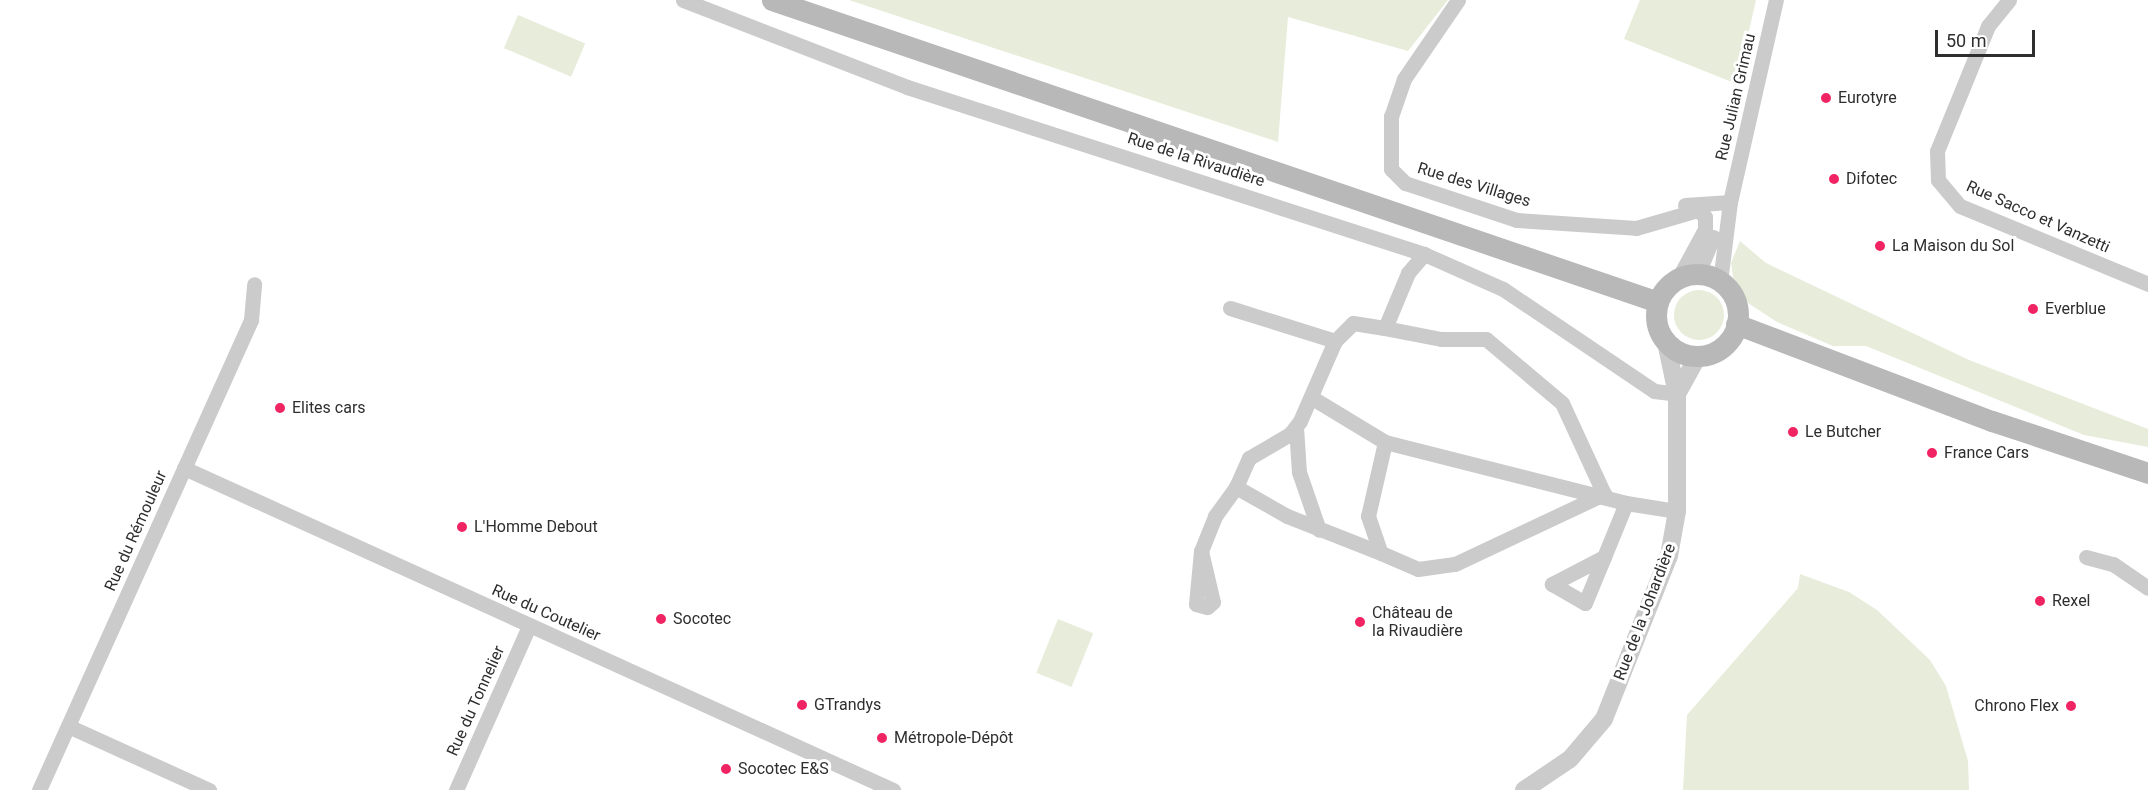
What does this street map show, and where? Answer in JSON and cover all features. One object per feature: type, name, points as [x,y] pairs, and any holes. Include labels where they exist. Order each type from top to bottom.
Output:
[{"type":"main road","points":[[772,0],[1658,302]]},
{"type":"main road","points":[[1688,277],[1720,282],[1735,301],[1736,324],[1725,344],[1698,356],[1666,342],[1658,327],[1658,302],[1688,277]]},
{"type":"main road","points":[[1736,324],[1992,422],[2148,473]]},
{"type":"street","name":"Rue de la Rivaudière","points":[[683,0],[907,87],[1424,254],[1503,289],[1654,391],[1677,394]]},
{"type":"street","name":"Rue des Villages","points":[[1458,0],[1404,79],[1391,116],[1391,169],[1405,183],[1518,220],[1636,228],[1667,217]]},
{"type":"street","name":"Rue Julian Grimau","points":[[1720,282],[1730,202],[1776,0]]},
{"type":"street","name":"Rue Sacco et Vanzetti","points":[[2009,0],[1988,26],[1937,151],[1938,180],[1960,206],[2148,284]]},
{"type":"street","points":[[1667,217],[1693,201],[1730,202]]},
{"type":"street","name":"Rue Julian Grimau","points":[[1688,277],[1730,202]]},
{"type":"street","points":[[1667,217],[1698,210],[1705,217],[1688,277]]},
{"type":"street","points":[[1385,328],[1408,273],[1424,254]]},
{"type":"street","name":"Rue du Rémouleur","points":[[39,790],[251,320],[254,284]]},
{"type":"street","points":[[1230,308],[1335,340]]},
{"type":"street","points":[[1201,551],[1215,516],[1236,487],[1248,458],[1296,427],[1314,399],[1335,340],[1353,323],[1441,339],[1486,339],[1562,403],[1604,494]]},
{"type":"street","name":"Rue de la Johardière","points":[[1524,790],[1570,759],[1604,718],[1669,556],[1677,510],[1677,394],[1666,342]]},
{"type":"street","name":"Rue de la Johardière","points":[[1677,394],[1698,356]]},
{"type":"street","points":[[1314,399],[1384,442],[1604,494],[1626,503],[1677,510]]},
{"type":"street","points":[[1296,427],[1299,472],[1319,530]]},
{"type":"street","points":[[1382,554],[1368,516],[1384,442]]},
{"type":"street","name":"Rue du Coutelier","points":[[184,468],[893,790]]},
{"type":"street","points":[[1236,487],[1319,530],[1382,554],[1398,564],[1436,569],[1604,494]]},
{"type":"street","points":[[1604,557],[1626,503]]},
{"type":"street","points":[[2086,557],[2113,564],[2148,588]]},
{"type":"street","name":"Rue du Tonnelier","points":[[456,790],[530,626]]},
{"type":"street","points":[[68,726],[209,790]]},
{"type":"green space","points":[[849,0],[1448,0],[1408,51],[1288,17],[1278,142]]},
{"type":"green space","points":[[1640,0],[1756,0],[1737,84],[1624,39]]},
{"type":"green space","points":[[518,15],[585,44],[571,77],[504,48]]},
{"type":"green space","points":[[1740,241],[1766,263],[1969,360],[2148,429],[2148,447],[2084,435],[1866,346],[1833,346],[1777,322],[1748,303],[1733,277],[1731,263]]},
{"type":"green space","points":[[1699,290],[1713,294],[1720,301],[1724,315],[1720,329],[1713,336],[1699,340],[1685,336],[1678,329],[1674,315],[1678,301],[1685,294]]},
{"type":"green space","points":[[1800,574],[1849,592],[1877,610],[1930,660],[1946,686],[1968,761],[1969,790],[1683,790],[1687,715],[1798,588]]},
{"type":"green space","points":[[1058,619],[1093,633],[1072,687],[1036,673]]},
{"type":"place","name":"Eurotyre","points":[[1826,98]]},
{"type":"place","name":"Difotec","points":[[1834,179]]},
{"type":"place","name":"La Maison du Sol","points":[[1880,246]]},
{"type":"place","name":"Everblue","points":[[2033,309]]},
{"type":"place","name":"Elites cars","points":[[280,408]]},
{"type":"place","name":"Le Butcher","points":[[1793,432]]},
{"type":"place","name":"France Cars","points":[[1932,453]]},
{"type":"place","name":"L'Homme Debout","points":[[462,527]]},
{"type":"place","name":"Rexel","points":[[2040,601]]},
{"type":"place","name":"Socotec","points":[[661,619]]},
{"type":"place","name":"Château de la Rivaudière","points":[[1360,622]]},
{"type":"place","name":"GTrandys","points":[[802,705]]},
{"type":"place","name":"Chrono Flex","points":[[2071,706]]},
{"type":"place","name":"Métropole-Dépôt","points":[[882,738]]},
{"type":"place","name":"Socotec E&S","points":[[726,769]]}]
